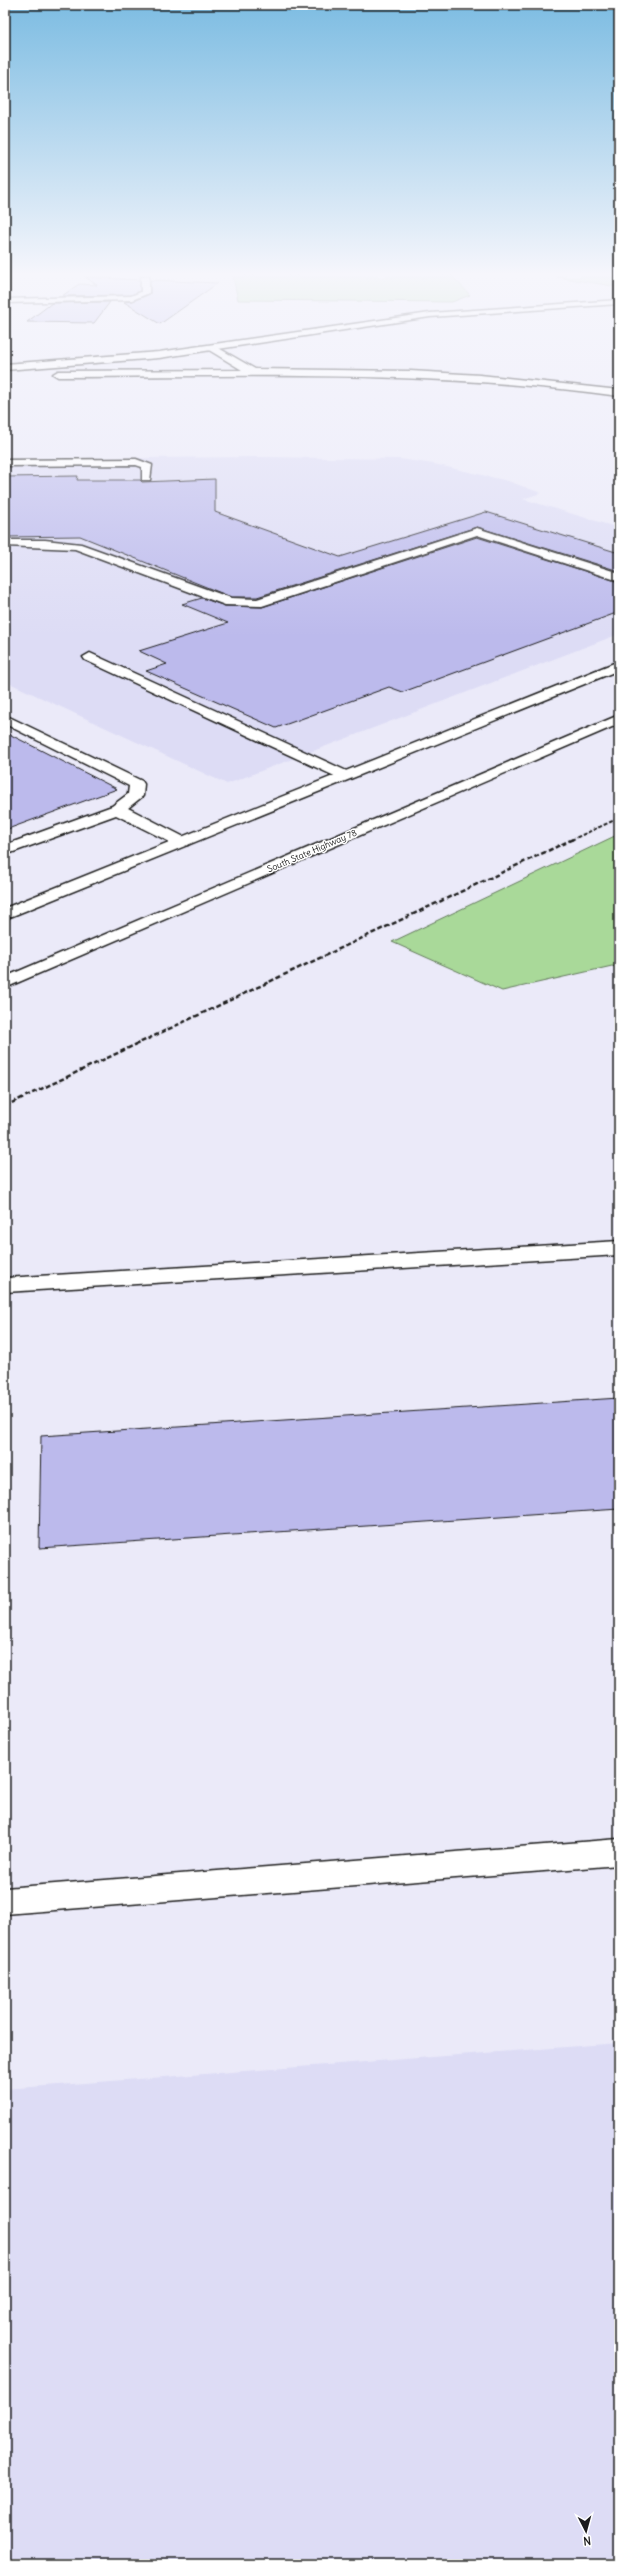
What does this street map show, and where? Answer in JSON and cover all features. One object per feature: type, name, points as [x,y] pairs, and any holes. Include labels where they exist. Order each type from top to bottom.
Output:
[{"type":"main road","points":[[5,463],[136,462],[147,465],[146,478]]},
{"type":"main road","points":[[5,543],[45,542],[76,546],[229,602],[258,603],[477,531],[619,576]]},
{"type":"main road","points":[[90,657],[346,776]]},
{"type":"main road","points":[[5,914],[619,665]]},
{"type":"main road","points":[[5,719],[137,784],[135,796],[117,809],[5,850]]},
{"type":"main road","name":"South State Highway 78","points":[[5,983],[619,719]]},
{"type":"main road","points":[[117,809],[182,842]]},
{"type":"main road","points":[[5,1285],[619,1248]]},
{"type":"main road","points":[[5,1901],[619,1852]]},
{"type":"shaded area","points":[[261,457],[400,459],[434,464],[508,481],[541,493],[523,499],[619,528],[619,634],[227,784],[5,681],[5,459]]},
{"type":"shaded area","points":[[619,2043],[619,2564],[5,2564],[5,2089]]},
{"type":"green space","points":[[619,834],[619,968],[612,966],[502,991],[392,942]]},
{"type":"building","points":[[78,476],[77,480],[140,480],[142,482],[215,479],[215,512],[340,557],[486,512],[619,553],[619,571],[477,527],[257,597],[231,597],[80,536],[5,537],[5,477]]},
{"type":"building","points":[[477,537],[619,582],[619,612],[403,692],[389,687],[276,728],[146,671],[167,664],[139,651],[228,623],[182,604],[202,598],[225,606],[262,607]]},
{"type":"building","points":[[5,732],[117,789],[5,830]]},
{"type":"building","points":[[619,1398],[619,1509],[39,1548],[41,1436]]},
{"type":"railway","points":[[571,840],[619,818]]},
{"type":"railway","points":[[5,1106],[573,839]]}]
